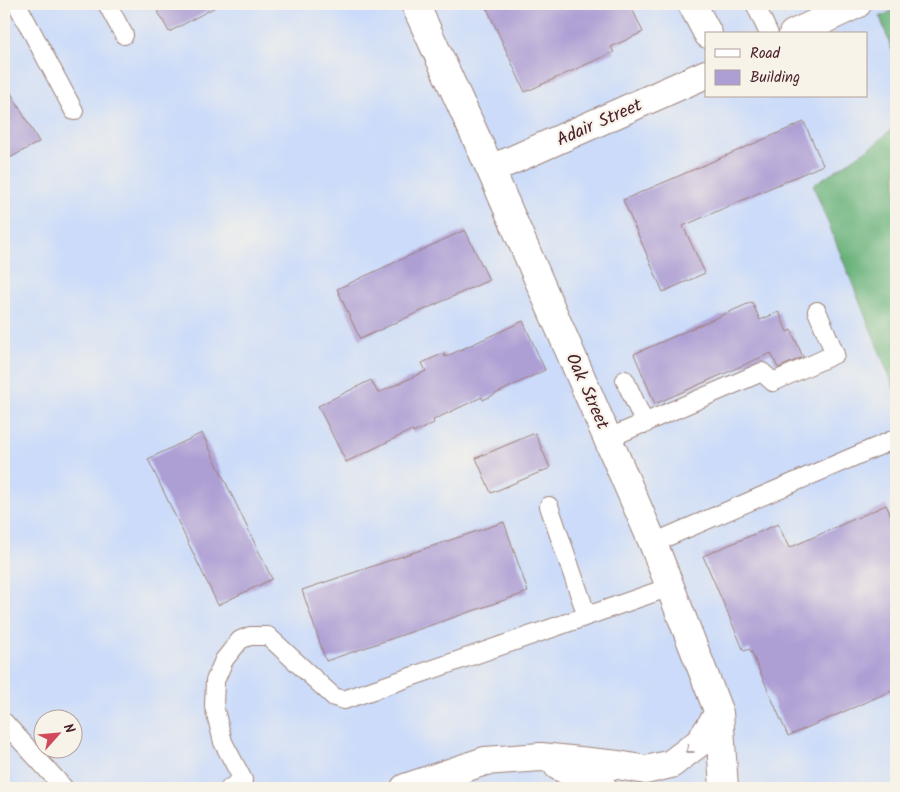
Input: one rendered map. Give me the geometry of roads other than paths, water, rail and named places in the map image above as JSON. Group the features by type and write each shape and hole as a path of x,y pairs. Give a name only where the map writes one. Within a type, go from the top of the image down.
{"street":[{"name":"Oak Street","path":"415,4 490,168 609,438 653,543 719,713 724,788"},
{"path":"692,4 707,32"},
{"path":"797,32 856,4"},
{"name":"Adair Street","path":"490,168 508,162 705,74"},
{"path":"406,788 485,761 541,757 618,765 646,770 671,764 700,742 719,713"},
{"path":"541,757 603,788"}],"lane":[{"path":"17,4 74,111"},
{"path":"107,4 124,35"},
{"path":"755,4 768,32"},
{"path":"609,438 762,372 773,382 835,354 817,311"},
{"path":"625,380 645,424"},
{"path":"653,543 895,439 896,441"},
{"path":"549,506 587,616"},
{"path":"241,785 223,742 214,706 215,682 224,660 240,640 250,636 268,636 334,697 344,700 670,587"},
{"path":"4,722 64,788"}]}
